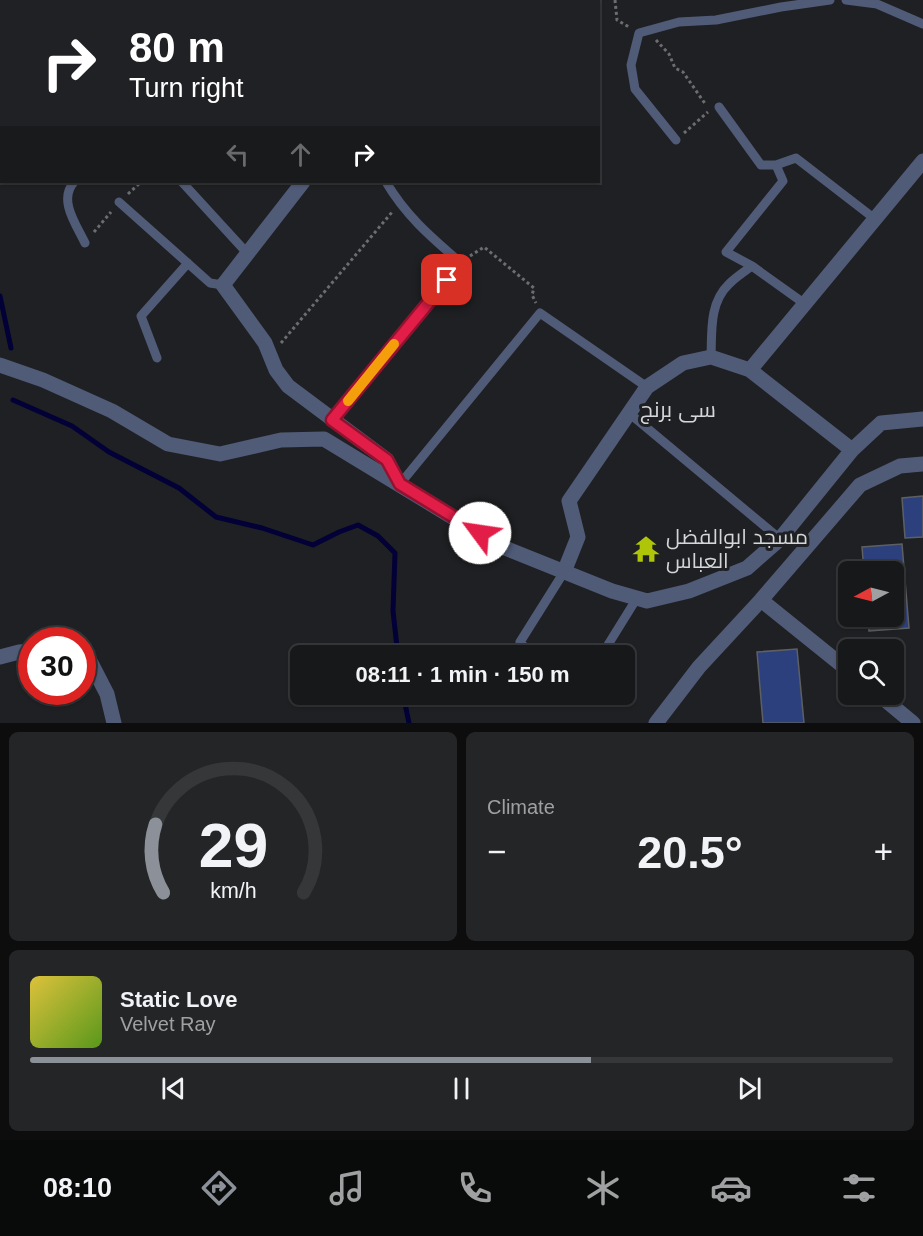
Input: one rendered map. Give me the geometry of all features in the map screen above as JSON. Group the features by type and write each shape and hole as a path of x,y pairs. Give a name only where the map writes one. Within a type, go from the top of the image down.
{"street":[{"path":"750,370 923,161"},
{"path":"302,183 223,285 265,343 276,370 288,386 387,460 400,484"},
{"path":"564,572 578,537 569,501 647,387 683,363 711,357 750,370 852,450"},
{"path":"0,365 43,380 112,411 168,444 220,454 281,440 324,439 500,546 612,591 647,601 689,591 747,568 780,539 852,450 881,423 923,419"},
{"path":"656,723 699,667 761,600 860,485 900,466 923,464"},
{"path":"761,600 838,662"},
{"path":"0,657 18,652"},
{"path":"96,673 107,694 114,723"},
{"path":"892,705 914,723"}],"lane":[{"path":"676,140 636,89 631,65 639,33 679,22 716,20 830,0"},
{"path":"846,0 877,4 923,24"},
{"path":"719,107 761,165 776,165 796,158 875,219"},
{"path":"776,165 783,181 726,252 752,266 804,304"},
{"path":"73,183 69,188 67,203 85,243"},
{"path":"183,183 247,253"},
{"path":"332,420 461,262 423,230 399,204 387,183"},
{"path":"119,202 210,283 223,285"},
{"path":"157,358 141,316 188,263"},
{"path":"711,357 715,303 727,285 752,266"},
{"path":"400,484 540,313 647,387"},
{"path":"629,413 780,539"},
{"path":"523,645 520,642 564,572"},
{"path":"608,645 637,598"}],"path":[{"path":"615,0 617,20 657,40 669,54 675,68 682,72 710,111 676,140"},
{"path":"270,356 399,204"},
{"path":"461,262 484,247 534,288 532,295 540,313"}],"building":[{"path":"923,496 923,537 905,538 902,498"},
{"path":"902,544 903,561 863,561 862,547"},
{"path":"904,568 909,628 869,631 869,627 904,627"},
{"path":"797,649 804,723 763,723 757,652"}],"waterway":[{"path":"0,296 11,348"},
{"path":"13,400 72,426 109,452 179,488 216,517 262,528 313,545 358,525 378,536 395,553 393,611 397,645"},
{"path":"405,705 409,723"}],"slow traffic":[{"path":"348,401 394,344"}],"place":[{"name":"مسجد ابوالفضل العباس","path":"646,549"}],"district":[{"name":"سی برنج","path":"678,409"}],"route":[{"path":"447,280 332,420 387,460 400,484 480,533"}]}
